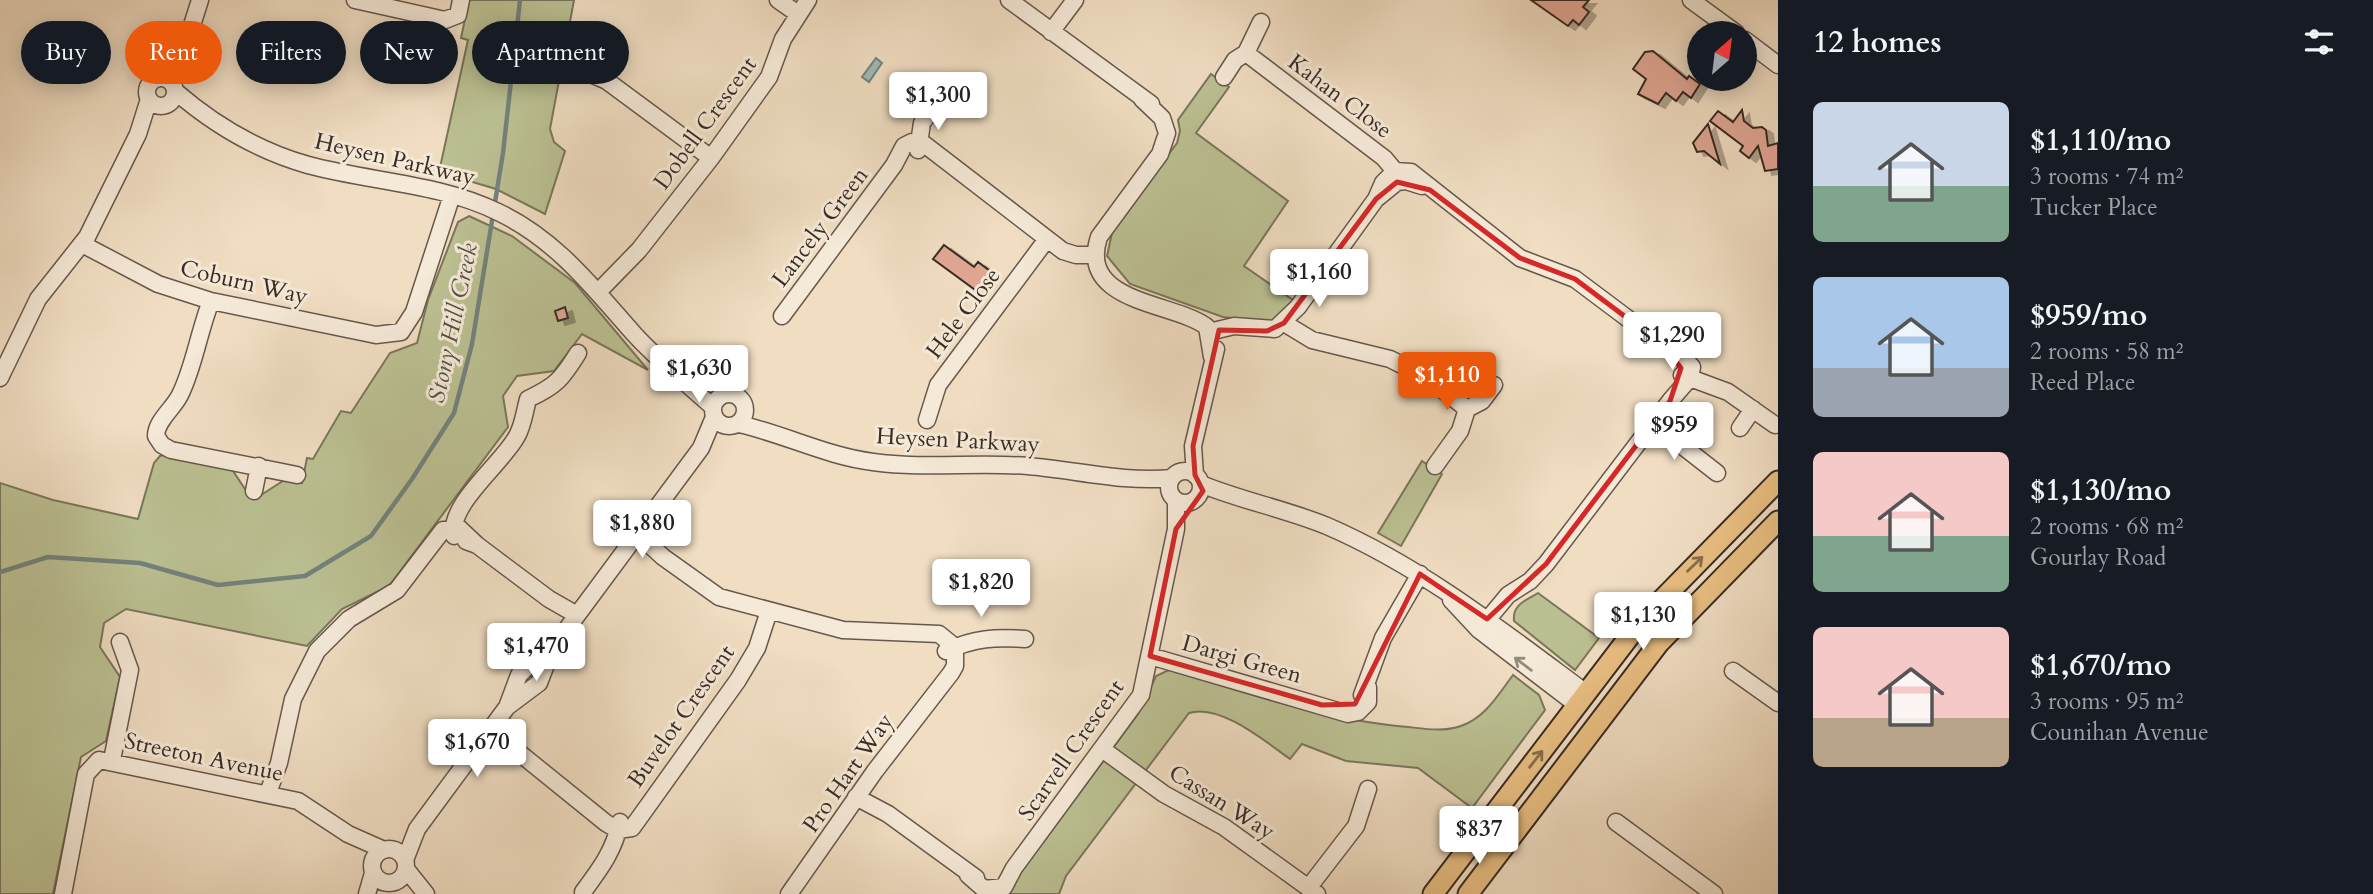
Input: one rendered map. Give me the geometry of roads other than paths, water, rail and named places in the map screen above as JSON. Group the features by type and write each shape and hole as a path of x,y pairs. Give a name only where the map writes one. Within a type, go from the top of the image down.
{"main road":[{"path":"1433,894 1642,620 1778,481"},
{"path":"1468,894 1604,718 1634,673 1692,606 1778,521"},
{"path":"1582,699 1604,718"}],"street":[{"path":"0,378 38,299 85,241 138,134 165,94 200,0"},
{"path":"355,0 445,20 458,15 461,0"},
{"path":"778,0 797,14"},
{"name":"Dobell Crescent","path":"596,288 639,250 711,158 769,77 783,39 808,0"},
{"path":"1009,0 1142,99 1166,125 1167,133 1160,154 1099,237 1096,255 1106,279 1117,290 1136,301 1185,314 1214,331"},
{"path":"1051,32 1075,0"},
{"path":"1691,0 1720,21"},
{"path":"1224,77 1235,60 1247,53 1250,40 1261,22"},
{"path":"1757,49 1778,65"},
{"name":"Kahan Close","path":"1247,53 1384,158 1396,177"},
{"path":"611,84 711,158"},
{"name":"Heysen Parkway","path":"165,94 269,151 308,165 447,194 474,202 512,219 558,250 596,288 637,337 687,382 727,413 795,443 870,462 903,465 1026,466 1185,488"},
{"path":"935,105 922,123 918,146 943,161 1063,251 1076,255 1096,255"},
{"name":"Lancely Green","path":"782,316 894,165 918,146"},
{"path":"1214,331 1234,326 1267,331 1284,323 1376,199 1396,177 1430,190 1520,258 1575,279 1663,345 1678,362 1686,377 1728,392 1775,425"},
{"name":"Coburn Way","path":"85,241 158,284 206,299 376,335 401,332 414,313 447,194"},
{"name":"Hele Close","path":"927,420 938,385 1047,239"},
{"path":"206,299 187,378 166,422 170,438 199,454 297,475"},
{"path":"1284,323 1312,340 1390,359 1428,378 1467,409"},
{"path":"1214,331 1212,357 1185,488 1229,496 1325,525 1420,575 1582,699"},
{"path":"272,794 293,699 317,651 349,619 397,590 429,552 455,530 466,502 518,435 528,399 552,387 562,378 578,353"},
{"path":"1483,625 1508,595 1530,581 1546,564 1686,377"},
{"path":"1435,466 1460,431 1467,409 1482,401 1493,385"},
{"path":"1740,428 1753,409"},
{"path":"379,879 402,878 417,830 507,707 539,683 552,649 727,413"},
{"path":"1653,423 1717,473"},
{"path":"254,491 259,466"},
{"name":"Scarvell Crescent","path":"859,793 968,874 994,890 1014,868 1140,695 1185,488"},
{"path":"455,530 575,618"},
{"path":"636,537 719,597 769,611 843,629 939,634 950,649 989,636 1025,639"},
{"name":"Dargi Green","path":"1150,656 1322,705 1355,704 1368,687 1383,638 1420,575"},
{"name":"Buvelot Crescent","path":"619,826 644,807 738,680 757,648 769,611"},
{"path":"112,761 130,670 120,642"},
{"name":"Pro Hart Way","path":"789,894 859,793 944,679 950,649"},
{"path":"1733,671 1778,703"},
{"path":"489,733 597,813 619,826 607,861 583,892"},
{"name":"Cassan Way","path":"1102,749 1164,794 1224,827 1313,891"},
{"name":"Streeton Avenue","path":"63,894 86,774 99,760 272,794 317,811 348,834 387,850"},
{"path":"1313,891 1356,826 1368,789"},
{"path":"1616,822 1714,894"},
{"path":"367,894 379,879 376,855 417,830"},
{"name":"Streeton Avenue","path":"348,834 379,879"},
{"path":"387,850 398,852 426,894"},
{"path":"379,879 419,894"}],"water":[{"path":"876,58 882,63 869,82 862,77"}],"waterway":[{"name":"Stony Hill Creek","path":"0,572 48,557 140,563 218,585 305,576 371,536 412,479 454,413 472,344 503,153 520,0"}]}
